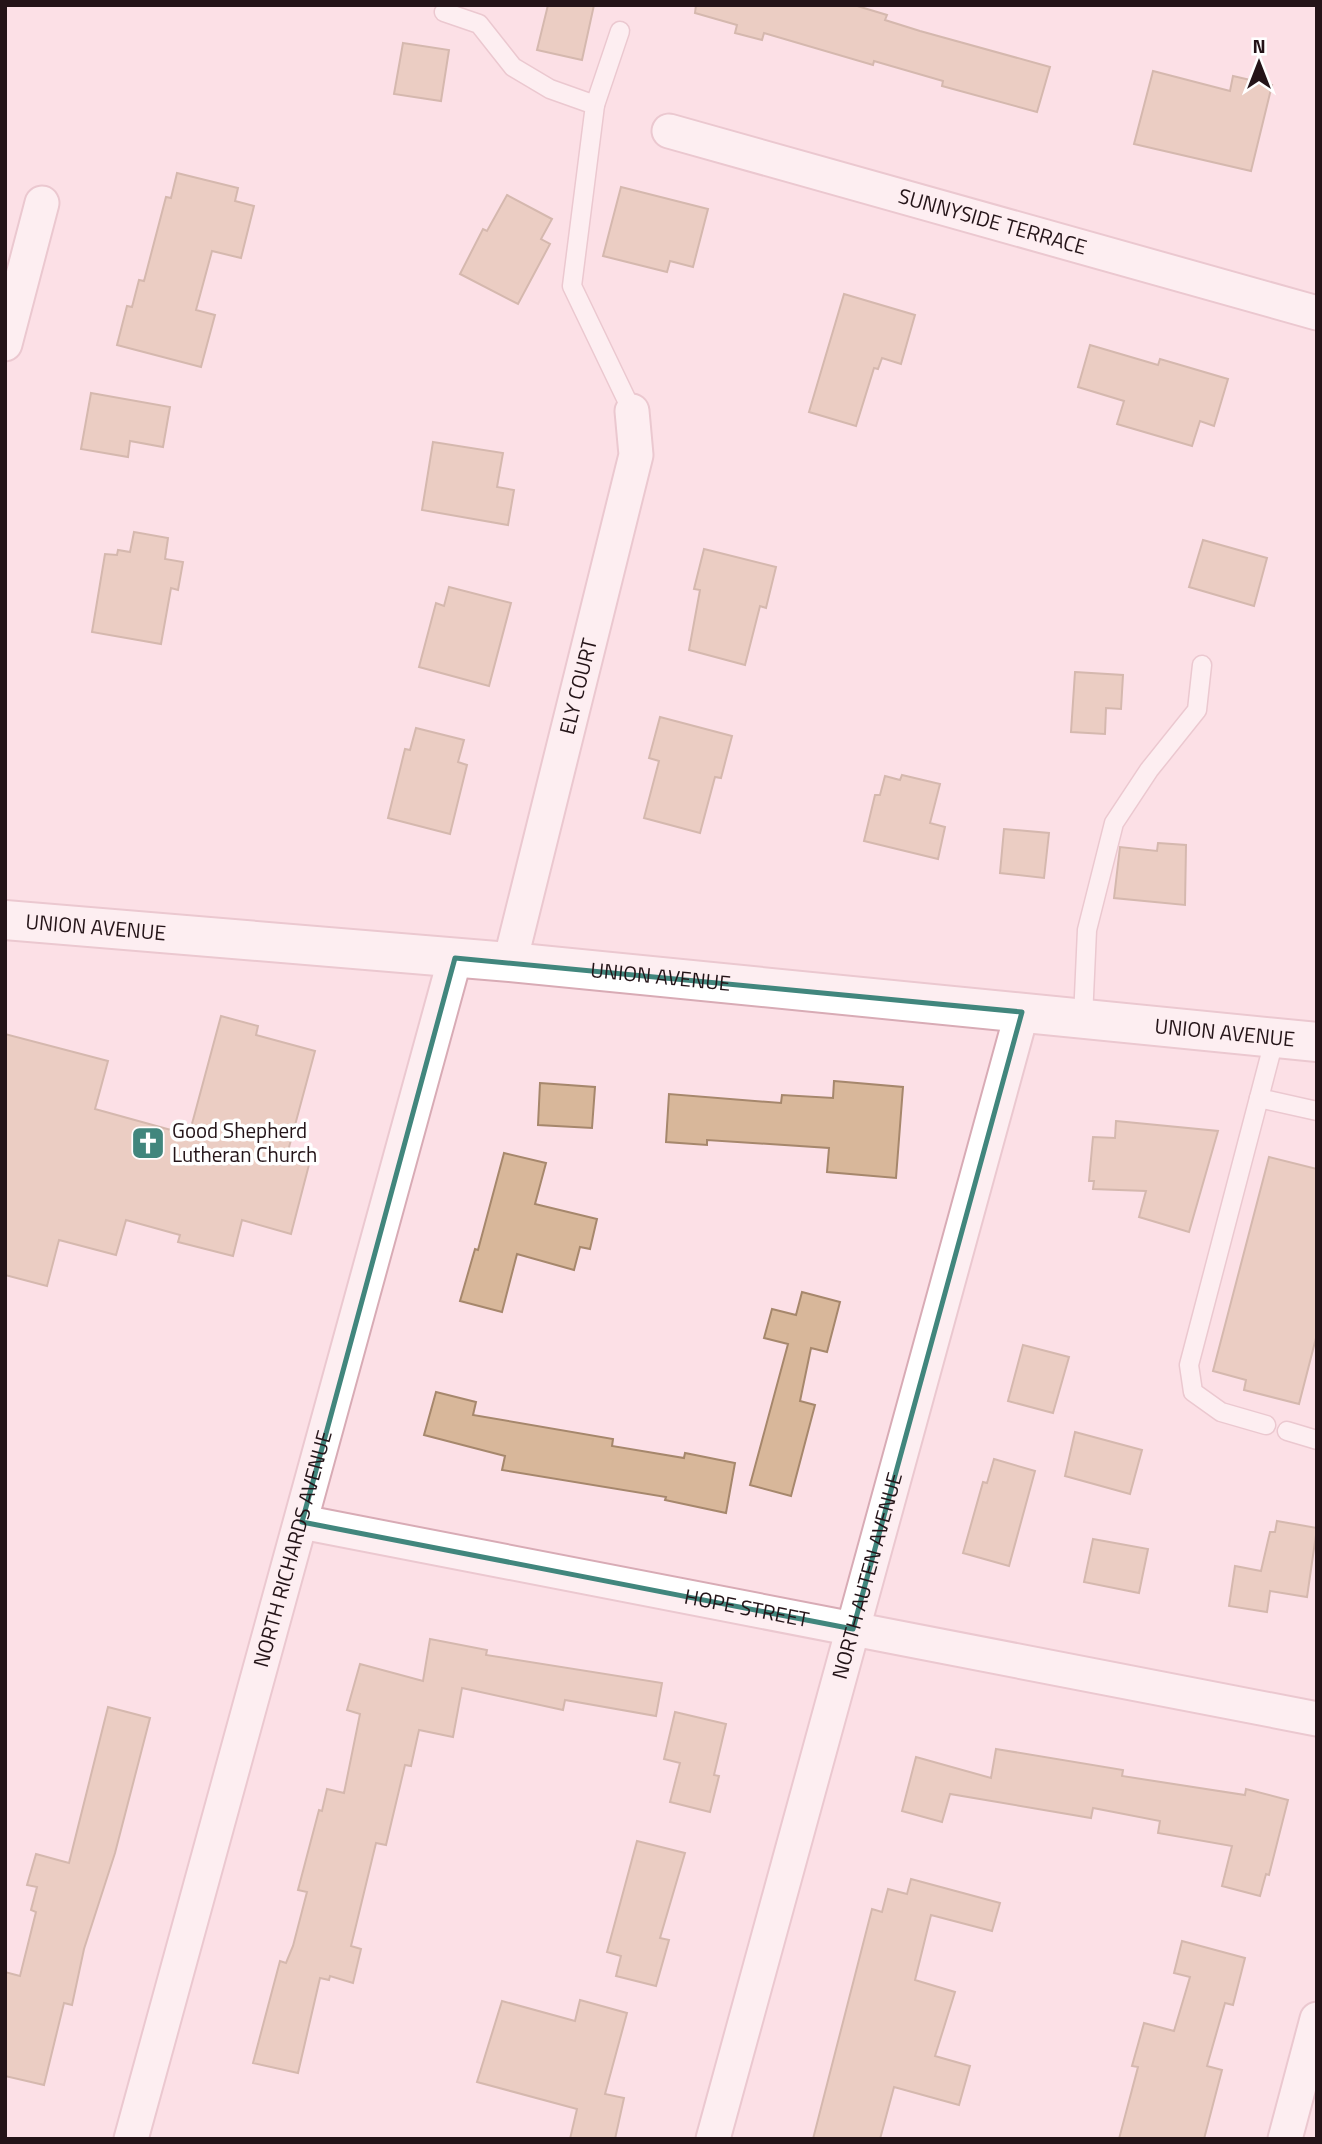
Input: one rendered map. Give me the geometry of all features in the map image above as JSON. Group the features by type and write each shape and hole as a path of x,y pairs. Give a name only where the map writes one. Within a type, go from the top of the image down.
{"street":[{"name":"SUNNYSIDE TERRACE","path":"669,131 1317,313"},
{"path":"5,344 43,203"},
{"name":"ELY COURT","path":"510,962 636,455 632,411"},
{"name":"UNION AVENUE","path":"5,920 510,962 1317,1042"},
{"name":"NORTH RICHARDS AVENUE","path":"131,2139 455,958"},
{"name":"NORTH AUTEN AVENUE","path":"713,2139 1022,1012"},
{"name":"HOPE STREET","path":"302,1522 1317,1719"},
{"path":"1285,2139 1317,2019"}],"lane":[{"path":"444,12 479,24 513,67 550,89 595,105"},
{"path":"620,31 595,105 572,286 632,411"},
{"path":"1083,1018 1087,930 1114,823 1149,770 1197,710 1202,664"},
{"path":"1266,1425 1221,1412 1193,1392 1189,1364 1275,1037"},
{"path":"1259,1098 1317,1111"},
{"path":"1287,1431 1317,1440"}],"highlighted area":[{"path":"455,958 1022,1012 853,1629 302,1522"}],"building":[{"path":"548,5 594,5 582,60 537,50"},
{"path":"696,5 854,5 887,15 885,20 1050,67 1037,112 942,86 943,81 874,61 873,65 764,33 762,40 735,33 737,25 695,13"},
{"path":"403,43 449,50 441,101 394,94"},
{"path":"1153,71 1230,91 1233,76 1272,85 1251,171 1134,144"},
{"path":"177,173 238,188 235,201 254,206 241,258 212,251 196,310 215,315 201,367 117,345 127,306 132,307 139,280 144,281 166,197 171,198"},
{"path":"621,187 708,209 693,267 670,261 667,272 603,256"},
{"path":"507,195 552,219 541,239 550,244 518,304 460,274 483,229 487,231"},
{"path":"844,294 915,315 901,364 882,358 878,369 874,368 856,426 809,412"},
{"path":"1090,345 1158,365 1160,359 1228,379 1214,426 1200,421 1192,446 1117,424 1124,401 1078,387"},
{"path":"91,393 170,407 163,447 130,441 128,457 81,449"},
{"path":"433,442 503,453 497,487 514,490 508,525 422,510"},
{"path":"134,532 168,538 165,559 183,562 178,590 171,588 161,644 92,632 105,554 117,555 118,550 130,552"},
{"path":"1203,540 1267,558 1254,606 1189,587"},
{"path":"704,549 776,567 766,608 760,606 745,665 689,650 700,590 694,589"},
{"path":"449,587 511,603 489,686 419,667 436,603 444,606"},
{"path":"1075,672 1123,675 1121,709 1106,708 1105,734 1071,732"},
{"path":"660,717 732,736 721,778 715,777 700,833 644,818 659,761 649,758"},
{"path":"416,728 464,740 458,762 467,765 450,834 388,818 405,749 410,750"},
{"path":"902,775 940,784 930,823 945,827 938,859 864,841 875,795 880,795 885,776 900,780"},
{"path":"1004,829 1049,833 1044,878 1000,873"},
{"path":"1158,843 1186,845 1185,905 1114,898 1120,847 1157,851"},
{"name":"Good Shepherd Lutheran Church","path":"221,1016 258,1026 256,1035 315,1051 288,1151 311,1157 291,1234 242,1220 233,1256 178,1242 180,1235 126,1220 116,1255 59,1240 47,1286 5,1275 5,1034 108,1061 95,1109 189,1135"},
{"path":"834,1081 903,1087 896,1178 827,1172 829,1148 707,1140 707,1145 666,1142 669,1094 781,1103 782,1095 833,1098"},
{"path":"540,1083 595,1087 592,1128 538,1125"},
{"path":"1116,1121 1218,1131 1189,1232 1139,1217 1146,1191 1093,1189 1094,1181 1089,1181 1093,1137 1115,1138"},
{"path":"504,1153 546,1163 535,1204 597,1219 590,1249 580,1247 574,1270 517,1254 502,1312 460,1301 475,1249 478,1250"},
{"path":"1269,1157 1317,1169 1317,1334 1299,1404 1244,1390 1246,1380 1213,1371"},
{"path":"802,1292 840,1302 827,1352 811,1348 800,1401 815,1405 791,1496 750,1485 788,1344 764,1338 772,1309 796,1315"},
{"path":"1023,1345 1069,1357 1053,1413 1008,1401"},
{"path":"436,1392 476,1402 473,1415 613,1439 612,1446 684,1458 685,1453 735,1463 726,1513 665,1500 666,1497 502,1470 505,1456 424,1435"},
{"path":"1075,1432 1142,1450 1130,1494 1065,1476"},
{"path":"994,1459 1035,1471 1009,1566 963,1553 983,1482 987,1483"},
{"path":"1277,1521 1317,1528 1307,1597 1270,1591 1267,1612 1229,1606 1235,1566 1261,1571 1270,1532 1275,1532"},
{"path":"1093,1539 1148,1549 1139,1593 1084,1582"},
{"path":"430,1639 487,1650 486,1655 662,1683 656,1716 565,1700 563,1710 462,1688 453,1737 419,1730 411,1766 405,1765 386,1845 376,1843 351,1946 361,1949 353,1983 330,1976 329,1980 320,1978 298,2073 253,2063 280,1961 286,1963 293,1946 307,1892 298,1890 319,1810 322,1811 327,1789 344,1793 360,1714 347,1710 360,1664 423,1681"},
{"path":"108,1707 150,1718 115,1853 84,1949 72,2005 64,2003 44,2085 5,2076 5,1972 20,1976 36,1912 31,1910 37,1887 27,1885 36,1854 69,1863"},
{"path":"675,1712 726,1724 714,1775 719,1776 710,1812 670,1802 680,1763 664,1759"},
{"path":"996,1749 1123,1770 1122,1776 1245,1795 1246,1789 1288,1800 1269,1875 1266,1874 1260,1896 1222,1886 1232,1846 1158,1833 1160,1821 1093,1808 1091,1818 950,1794 942,1822 902,1811 916,1757 991,1778"},
{"path":"637,1841 685,1853 660,1938 669,1940 656,1986 616,1976 621,1956 607,1952"},
{"path":"911,1879 1000,1903 992,1931 931,1915 915,1980 955,1992 935,2056 970,2066 959,2105 894,2087 880,2139 813,2139 872,1909 882,1912 888,1889 907,1894"},
{"path":"1182,1941 1245,1958 1233,2005 1225,2003 1207,2066 1222,2070 1204,2139 1119,2139 1138,2067 1132,2066 1144,2023 1174,2031 1190,1977 1174,1973"},
{"path":"580,2000 627,2013 605,2094 624,2098 615,2139 570,2139 577,2109 477,2082 502,2001 575,2021"}],"place":[{"name":"Good Shepherd Lutheran Church","path":"148,1143"}]}
